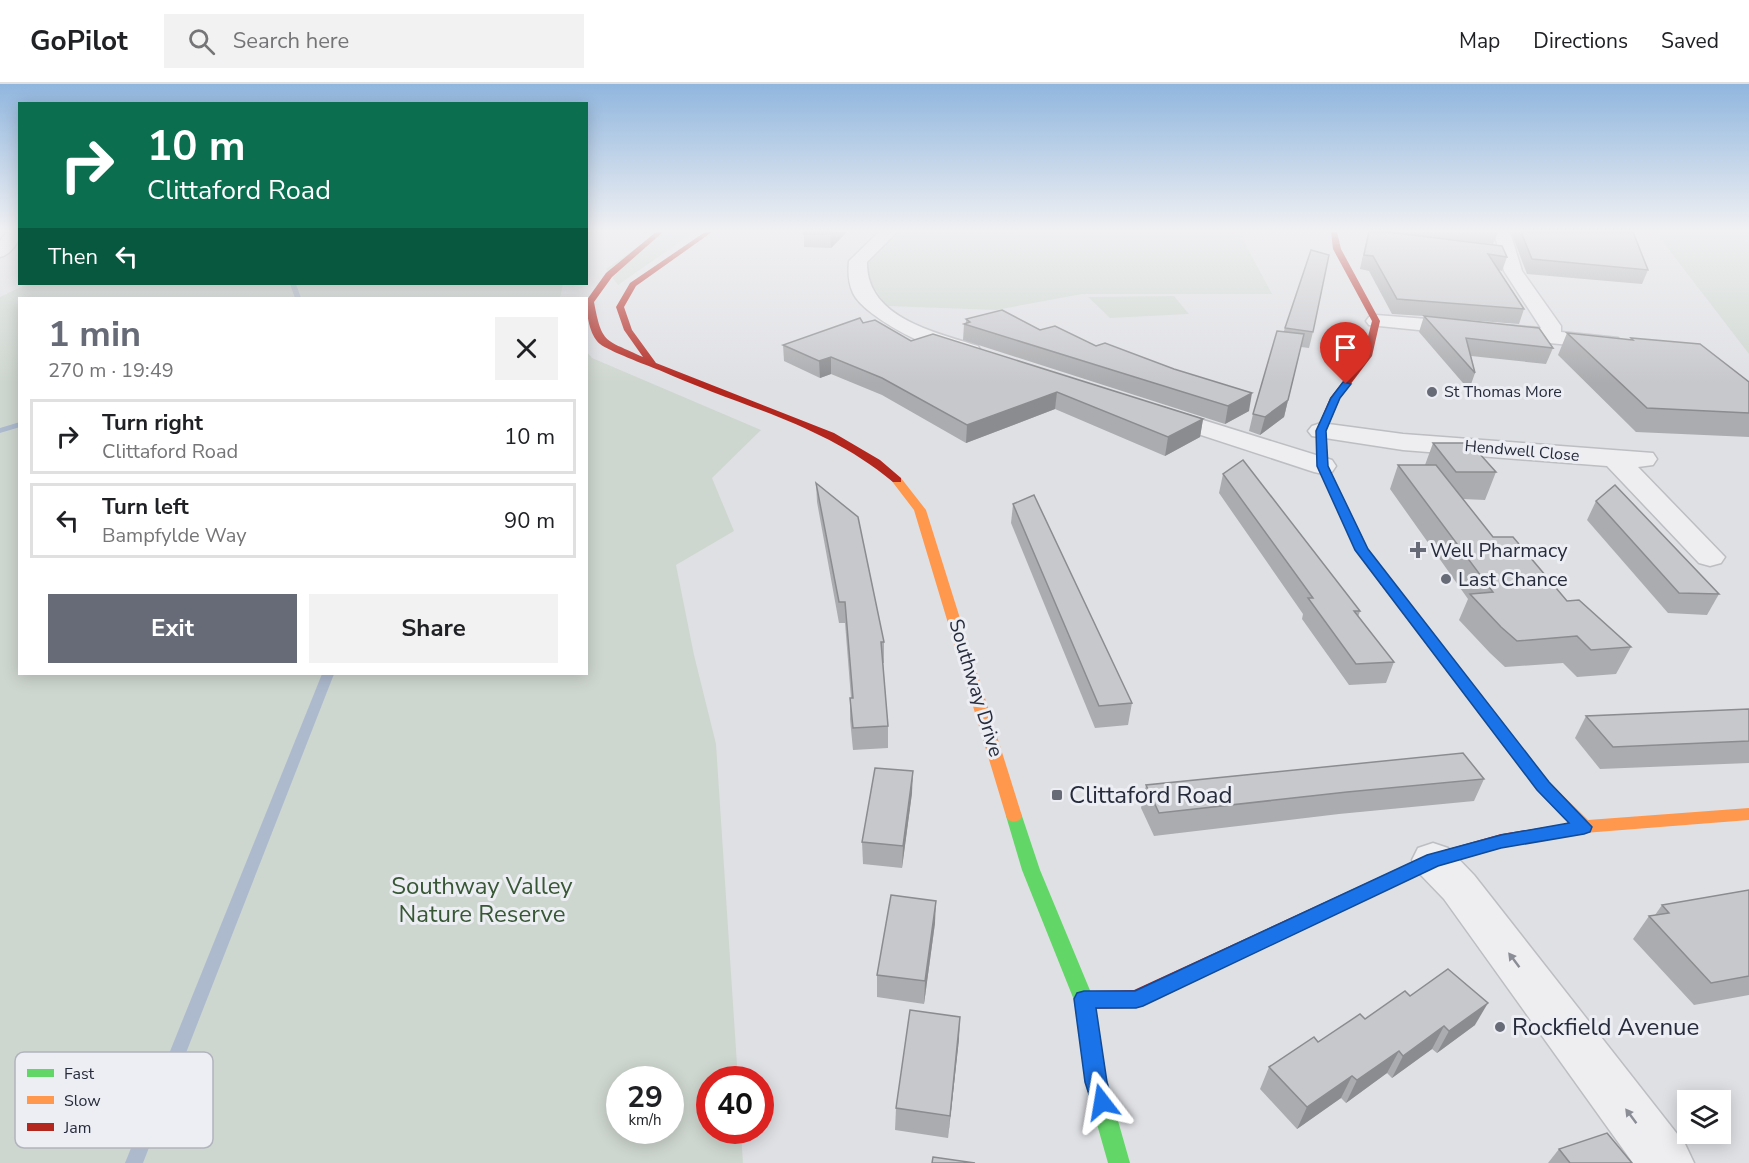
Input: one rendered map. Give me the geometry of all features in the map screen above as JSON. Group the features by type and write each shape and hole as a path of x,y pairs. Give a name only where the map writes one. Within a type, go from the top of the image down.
{"street":[{"name":"Southway Drive","path":"603,282 590,302 595,329 603,342 701,385 817,428 865,453 904,485 920,510 932,541 1031,870 1084,999 1096,1082 1119,1163"},
{"name":"Southway Drive","path":"637,282 620,307 628,330 652,363"},
{"path":"859,282 865,298 885,315 917,332 994,360"},
{"path":"1355,282 1376,321 1367,356 1335,398 1321,431 1323,466 1362,550 1543,786 1584,827"},
{"path":"1518,282 1552,330 1547,334 1527,335"},
{"path":"1376,321 1629,345"},
{"path":"1137,406 1323,466"},
{"name":"Hendwell Close","path":"1321,431 1403,442 1615,459 1644,459"},
{"path":"1615,459 1710,557"},
{"path":"1084,999 1136,999 1433,860 1501,841 1584,827 1749,814"},
{"path":"1433,860 1459,887 1666,1163"}],"green space":[{"path":"871,282 1266,282 1272,294 1082,294 996,310 886,306"},
{"path":"1694,282 1749,282 1749,354"},
{"name":"Southway Valley Nature Reserve","path":"25,285 563,285 560,297 18,297 18,675 588,675 588,353 592,358 761,430 712,478 734,531 676,565 694,655 716,744 737,1066 696,1066 696,1144 742,1144 743,1163 0,1163 0,297"},
{"path":"1174,296 1189,314 1110,318 1088,297"}],"building":[{"path":"1300,282 1323,282 1313,332 1285,328"},
{"path":"1388,282 1507,282 1524,309 1397,299"},
{"path":"1002,310 1040,330 1055,326 1096,346 1105,343 1174,369 1252,393 1228,406 964,324 970,322 966,319"},
{"path":"1424,316 1539,328 1553,348 1466,338 1475,373"},
{"path":"860,318 863,323 875,320 911,341 933,334 1203,419 1168,437 1057,392 967,425 882,378 831,357 819,361 783,345"},
{"path":"1277,331 1304,334 1288,400 1265,417 1253,414"},
{"path":"1567,333 1700,344 1749,382 1749,413 1647,408"},
{"path":"1433,443 1470,443 1496,472 1456,472"},
{"path":"1243,460 1360,611 1354,611 1394,662 1356,664 1308,598 1313,598 1223,474"},
{"path":"1398,465 1436,465 1493,537 1513,537 1567,601 1579,600 1631,647 1591,650 1577,636 1517,641 1470,594 1493,592"},
{"path":"816,483 858,517 884,642 881,642 888,726 853,728 850,698 853,698 845,602 839,602"},
{"path":"1615,485 1719,594 1679,593 1596,501"},
{"path":"1034,495 1132,703 1099,706 1013,504"},
{"path":"1749,709 1749,741 1613,747 1586,716"},
{"path":"1463,753 1484,779 1159,813 1146,785"},
{"path":"875,768 913,771 903,846 862,842"},
{"path":"1749,890 1749,976 1711,983 1649,916 1669,913 1662,905"},
{"path":"891,895 936,901 925,981 877,975"},
{"path":"1448,969 1488,1003 1449,1031 1444,1026 1403,1056 1399,1051 1357,1080 1352,1076 1307,1107 1269,1067 1314,1037 1318,1042 1360,1014 1365,1019 1405,991 1410,996"},
{"path":"910,1010 960,1017 950,1116 896,1108"},
{"path":"1607,1133 1632,1163 1570,1163 1559,1149"},
{"path":"933,1157 975,1163 932,1163"}],"waterway":[{"path":"293,285 298,297"},
{"path":"0,431 18,425"},
{"path":"178,1052 328,675"},
{"path":"134,1163 140,1148"}],"traffic: fast":[{"path":"1014,816 1031,870 1084,1000 1096,1082 1119,1163"}],"traffic: slow":[{"path":"897,480 920,510 1014,816"},
{"path":"1386,582 1543,786 1584,827"},
{"path":"1552,832 1584,827 1749,814"}],"traffic: jam":[{"path":"604,282 590,302 595,329 603,342 691,381 781,414 830,435 854,447 897,480"},
{"path":"637,282 620,307 628,330 652,363"},
{"path":"1355,282 1376,321 1367,356 1335,398 1321,431 1323,466 1362,550 1386,582"},
{"path":"1084,1000 1136,999 1433,860 1501,841 1552,832"}],"place":[{"name":"St Thomas More","path":"1432,392"},
{"name":"Well Pharmacy","path":"1418,550"},
{"name":"Last Chance","path":"1446,579"},
{"name":"Clittaford Road","path":"1057,795"},
{"name":"Rockfield Avenue","path":"1500,1027"}],"route":[{"path":"1102,1102 1096,1082 1084,999 1136,999 1433,860 1501,841 1584,827 1543,786 1362,550 1323,466 1321,431 1335,398 1346,384"}]}
